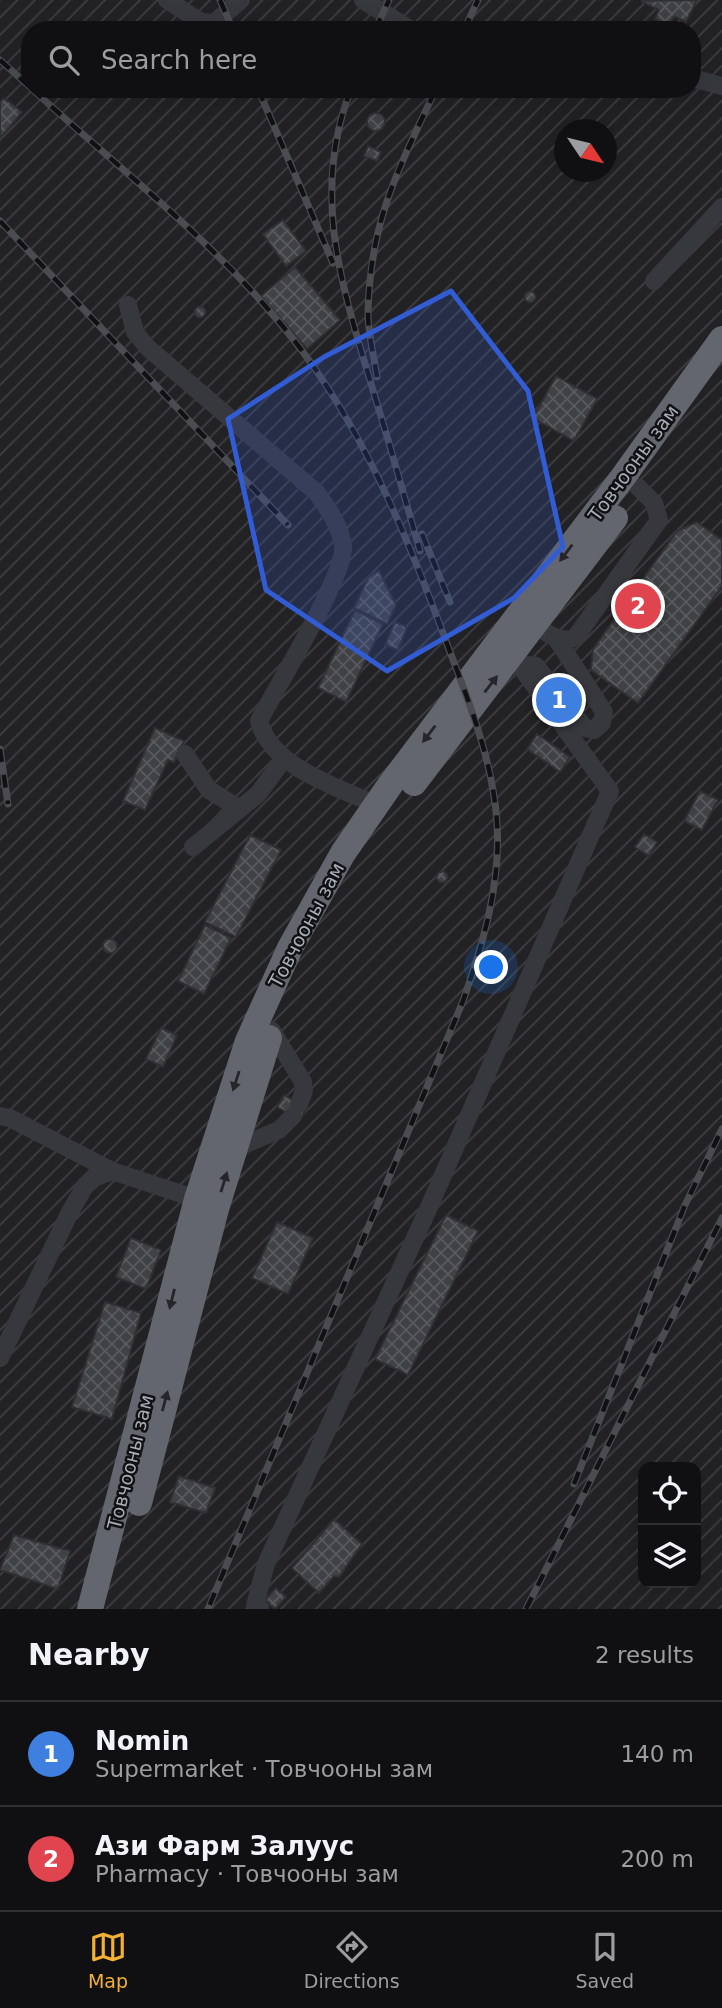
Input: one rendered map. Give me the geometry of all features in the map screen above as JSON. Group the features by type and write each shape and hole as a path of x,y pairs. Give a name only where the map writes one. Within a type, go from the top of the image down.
{"highway":[{"name":"Товчооны зам","path":"90,1609 197,1199 248,1041 290,948 343,853 376,805 615,487 722,339"},
{"name":"Товчооны зам","path":"109,1609 234,1149 272,1031 306,956 358,863 404,796 516,660 546,632 638,487 722,370"}],"street":[{"path":"167,0 199,21"},
{"path":"218,21 225,17 240,0"},
{"path":"363,0 397,21"},
{"path":"701,80 722,86"},
{"path":"654,281 722,208"},
{"path":"128,305 135,332 147,347 317,493 338,528 343,547 331,589 259,721 271,747 284,759 376,805"},
{"path":"546,632 565,641 575,638 659,520 654,503 638,487"},
{"path":"516,660 536,666 585,728 594,730 599,727 604,712 546,632"},
{"path":"260,1609 255,1605 266,1564 430,1205 610,791 516,660"},
{"path":"185,754 209,790 240,808"},
{"path":"193,847 267,785 284,759"},
{"path":"234,1149 279,1130 296,1110 304,1091 303,1082 272,1031"},
{"path":"0,1116 112,1171 197,1199"},
{"path":"0,1357 85,1186 96,1177 112,1171"}],"highlighted area":[{"path":"451,291 528,391 563,547 514,598 387,671 266,590 228,419 324,357"}],"shaded area":[{"path":"0,0 722,0 722,1609 0,1609"}],"building":[{"path":"697,0 686,21 674,16 672,21 659,21 655,19 659,10 641,1"},
{"path":"4,98 22,112 0,138 0,102"},
{"path":"376,113 382,116 385,122 382,128 376,131 370,128 367,122 370,116"},
{"path":"368,146 381,152 377,161 364,156"},
{"path":"283,220 306,251 286,266 263,234"},
{"path":"295,267 340,320 307,349 261,296"},
{"path":"530,292 534,293 534,301 530,302 526,301 525,297 526,293"},
{"path":"200,307 204,308 204,316 200,317 196,316 195,312 196,308"},
{"path":"556,376 597,399 574,441 533,418"},
{"path":"697,522 722,540 722,586 638,703 591,670 593,649 677,531"},
{"path":"379,571 396,605 387,624 354,608 369,576"},
{"path":"355,610 383,624 346,702 318,688"},
{"path":"395,622 407,627 398,650 385,645"},
{"path":"155,728 184,741 174,762 168,760 145,810 123,801"},
{"path":"537,734 570,757 560,772 527,749"},
{"path":"700,791 718,800 702,830 684,821"},
{"path":"644,834 657,842 649,856 635,847"},
{"path":"250,835 281,850 236,937 205,922"},
{"path":"442,872 446,873 446,881 442,882 438,881 437,877 438,873"},
{"path":"205,925 231,938 204,994 178,981"},
{"path":"110,939 115,941 115,951 110,953 105,951 103,946 105,941"},
{"path":"161,1028 177,1035 163,1067 146,1059"},
{"path":"284,1095 307,1108 300,1120 277,1107"},
{"path":"446,1215 478,1231 408,1375 375,1359"},
{"path":"277,1222 313,1238 288,1294 252,1278"},
{"path":"131,1238 161,1250 146,1289 116,1277"},
{"path":"105,1302 141,1313 112,1419 72,1407"},
{"path":"179,1476 215,1488 206,1513 170,1502"},
{"path":"334,1519 362,1544 339,1577 334,1576 319,1593 292,1568"},
{"path":"14,1535 70,1551 58,1589 0,1570"},
{"path":"276,1588 286,1597 275,1609 265,1600"}],"railway":[{"path":"220,0 229,21"},
{"path":"379,21 389,0"},
{"path":"468,21 478,0"},
{"path":"0,60 21,79"},
{"path":"42,98 209,247 274,315 327,386 387,496 420,574 473,714 495,801 498,846 493,891 484,936 463,1001 208,1609"},
{"path":"262,98 333,263"},
{"path":"348,98 339,129 333,168 332,206 336,244 352,320 420,551"},
{"path":"377,377 368,313 374,251 388,197 432,98"},
{"path":"0,221 288,525"},
{"path":"422,534 450,602"},
{"path":"0,749 8,804"},
{"path":"574,1484 685,1205 722,1129"},
{"path":"526,1609 722,1218"}],"place":[{"name":"Ази Фарм Залуус","path":"638,606"},
{"name":"Nomin","path":"559,700"}]}
